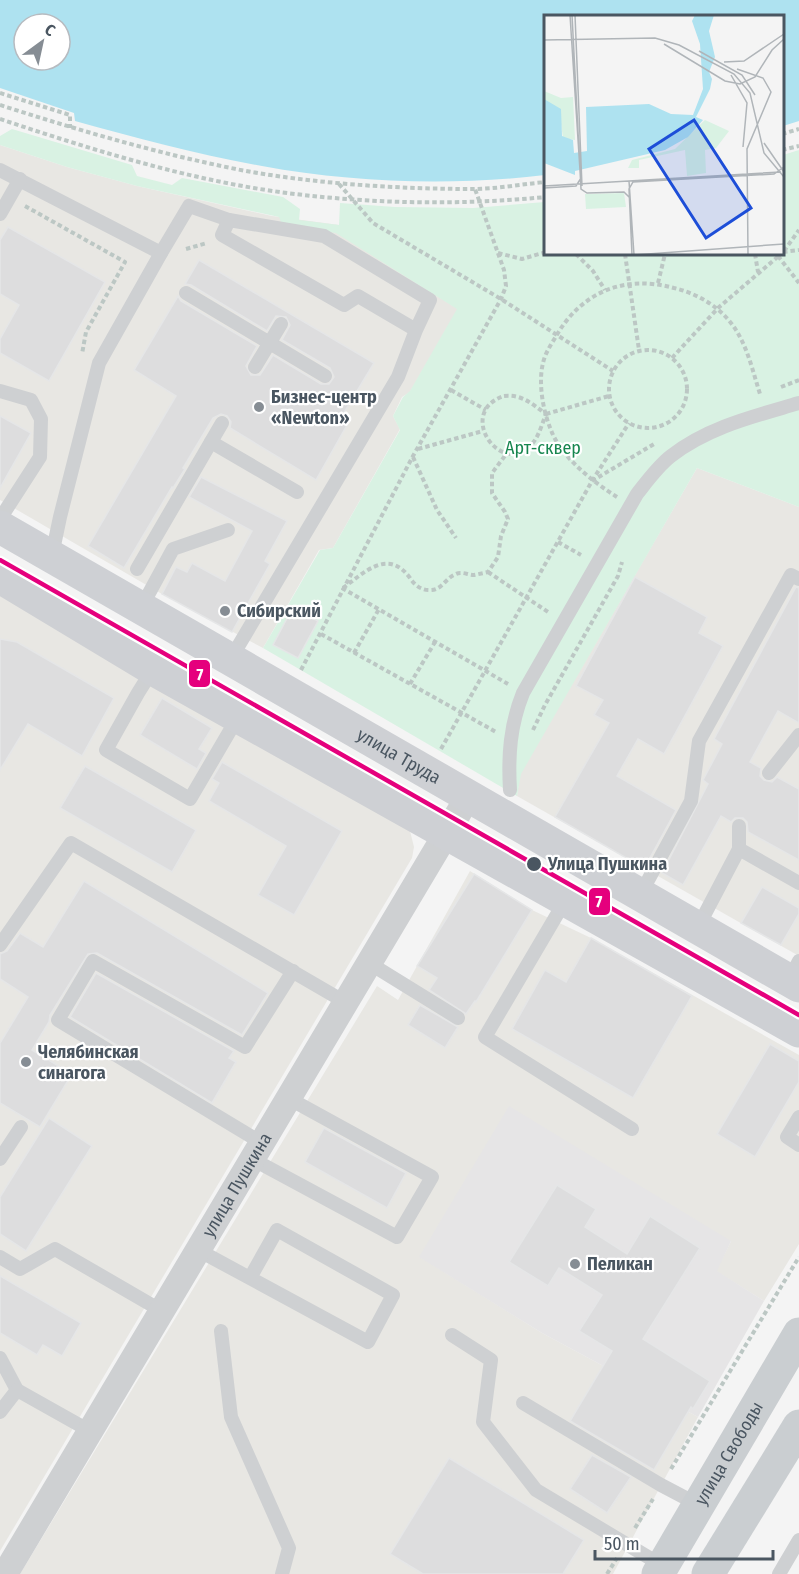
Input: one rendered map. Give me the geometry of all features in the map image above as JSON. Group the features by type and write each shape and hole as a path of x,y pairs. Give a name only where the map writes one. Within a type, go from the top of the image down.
{"main road":[{"name":"улица Труда","path":"0,527 698,928 796,976"},
{"path":"0,577 153,669 799,1031"},
{"name":"улица Свободы","path":"660,1570 799,1334"},
{"path":"708,1574 799,1426"}],"street":[{"name":"улица Пушкина","path":"5,1574 468,796"}],"lane":[{"path":"0,170 161,253"},
{"path":"0,214 20,179"},
{"path":"52,557 62,506 99,363 189,206 229,220 324,236 430,300 398,377 230,660"},
{"path":"229,220 222,235 344,305 358,296 416,330"},
{"path":"186,293 325,376"},
{"path":"255,368 281,324"},
{"path":"0,391 31,400 41,419 40,458 0,519"},
{"path":"510,790 510,740 514,717 523,693 637,494 653,473 671,456 715,430 799,403"},
{"path":"137,569 222,423"},
{"path":"211,442 297,492"},
{"path":"141,608 173,549 228,530"},
{"path":"640,895 691,801 699,741 790,575 799,579"},
{"path":"153,669 106,750 190,799 238,717"},
{"path":"769,773 799,735"},
{"path":"698,928 739,849 739,826"},
{"path":"0,945 72,843 345,1002"},
{"path":"739,849 799,883"},
{"path":"565,900 485,1037 632,1129"},
{"path":"288,1098 432,1177 397,1237 257,1151 58,1020 93,961 245,1047 292,971"},
{"path":"369,963 458,1018"},
{"path":"799,1117 787,1137 799,1145"},
{"path":"0,1159 21,1127"},
{"path":"198,1250 368,1342 393,1295 277,1230 250,1278"},
{"path":"0,1257 20,1269 56,1249 162,1311"},
{"path":"221,1331 231,1417 290,1548 282,1574"},
{"path":"452,1335 491,1360 483,1422 536,1490 626,1543 660,1570"},
{"path":"0,1358 17,1390 90,1431"},
{"path":"0,1412 17,1390"},
{"path":"523,1403 699,1505"},
{"path":"779,1574 799,1540"}],"path":[{"path":"0,93 70,116 70,128"},
{"path":"0,105 70,128 247,171 338,183 475,189 544,182"},
{"path":"0,119 133,161 232,184 294,194 423,203 544,197"},
{"path":"784,134 799,129"},
{"path":"784,150 799,146"},
{"path":"338,183 374,223 501,299 613,371"},
{"path":"296,678 321,634 342,588 501,299 506,286 504,270 475,189"},
{"path":"19,203 125,262 86,332 79,365"},
{"path":"784,250 799,230"},
{"path":"161,253 205,245 222,235"},
{"path":"784,253 799,250"},
{"path":"498,253 522,259 544,253"},
{"path":"577,255 593,271 605,290"},
{"path":"625,255 639,350"},
{"path":"658,284 665,255"},
{"path":"755,255 758,272"},
{"path":"672,358 718,308 779,255"},
{"path":"783,255 799,283"},
{"path":"592,481 567,454 551,432 541,377 543,361 567,318 578,306 605,290 629,285 658,284 687,291 718,308 736,330 748,354 760,394"},
{"path":"639,350 662,352 672,358 686,378 687,390 682,407 670,421 650,428 629,423 613,407 609,396 609,383 613,371 620,361 639,350"},
{"path":"451,390 486,410"},
{"path":"546,414 525,399 516,396 497,399 483,416 483,431 489,443 500,451 507,453 523,451 531,444 546,414 609,396"},
{"path":"670,421 675,431"},
{"path":"436,757 592,481 629,423"},
{"path":"418,449 483,431"},
{"path":"592,481 656,442"},
{"path":"342,588 377,565 393,563 404,569 419,587 430,590 441,587 456,573 472,575 488,572 498,557 501,536 508,519 506,512 492,493 492,473 507,453"},
{"path":"413,456 437,510 456,538"},
{"path":"488,572 526,599 585,633"},
{"path":"342,588 545,705"},
{"path":"354,652 379,609"},
{"path":"321,634 510,740"},
{"path":"410,684 435,642"},
{"path":"607,1574 799,1257"}],"shaded area":[{"path":"0,145 67,167 137,186 272,216 339,225 386,254 383,262 458,309 410,392 402,397 393,416 400,429 333,548 319,550 263,648 162,594 0,500"},
{"path":"697,468 799,507 799,956 517,796 520,774"},
{"path":"0,591 410,831 414,847 412,858 0,1551"},
{"path":"470,871 532,910 591,938 799,1055 799,1244 764,1301 716,1271 731,1241 420,1257 542,1333 698,1417 613,1574 20,1574 377,986 398,1000"},
{"name":"Пеликан","path":"509,1106 731,1241 717,1271 764,1301 698,1417 542,1333 419,1257"}],"green space":[{"name":"Арт-сквер","path":"12,129 132,165 137,176 172,185 182,178 283,197 300,209 299,220 339,225 340,203 395,207 473,208 544,202 544,255 784,255 784,155 799,150 799,507 697,468 521,774 517,796 263,648 320,550 333,548 400,430 393,416 457,309 336,233 291,227 281,222 279,217 137,186 67,167 0,145 0,136"}],"water":[{"path":"0,0 799,0 799,121 784,126 784,15 544,15 544,175 475,181 404,181 297,172 238,162 75,121 74,113 0,88"}],"building":[{"path":"8,227 105,282 49,381 0,353 0,339 19,305 0,294 0,240"},
{"name":"Бизнес-центр «Newton»","path":"199,260 374,363 340,419 347,425 316,480 230,428 231,422 227,416 221,414 213,418 183,468 185,469 124,568 88,546 176,396 134,370 178,296 181,301 257,346 246,366 251,375 260,375 273,355 321,384 329,384 334,377 330,368 282,340 290,325 286,317 276,316 267,331 191,285 185,284"},
{"path":"0,416 31,433 0,488"},
{"path":"201,477 287,521 265,561 270,564 232,632 162,594 176,567 187,572 192,563 225,581 252,531 189,497"},
{"path":"635,577 707,617 699,633 723,646 664,754 638,739 617,776 676,810 646,865 637,860 635,863 555,817 609,723 594,715 603,700 576,686"},
{"path":"796,587 799,588 799,723 778,711 750,762 761,768 760,776 764,780 772,782 777,777 799,789 799,860 748,832 747,822 743,818 735,818 731,822 721,816 683,885 662,873 708,784 703,780 722,744 714,739"},
{"path":"293,607 318,621 298,658 273,645"},
{"path":"0,639 17,642 114,698 82,756 28,724 0,770"},
{"path":"162,698 212,728 199,749 206,753 197,769 140,735"},
{"path":"222,762 342,831 294,915 258,895 286,846 209,801 219,783 212,779"},
{"path":"85,766 196,830 172,872 60,808"},
{"path":"474,874 532,910 476,1002 466,1014 429,990 437,978 417,966"},
{"path":"84,881 268,993 242,1035 97,953 88,954 50,1015 49,1022 32,1050 72,1074 40,1127 0,1103 0,1043 28,997 0,979 0,954 7,951 20,933 43,947"},
{"path":"762,887 799,908 799,914 781,945 741,923"},
{"path":"591,938 692,996 633,1098 512,1029 545,970 566,982"},
{"path":"96,973 234,1051 229,1058 236,1062 212,1103 70,1017"},
{"path":"420,1005 458,1027 445,1048 408,1025"},
{"path":"770,1044 799,1061 799,1082 755,1157 717,1134"},
{"path":"49,1118 92,1146 26,1251 0,1234 0,1197"},
{"path":"324,1128 406,1173 387,1208 305,1162"},
{"path":"557,1185 596,1209 585,1227 627,1254 650,1216 700,1248 643,1339 710,1381 693,1409 691,1407 654,1470 570,1421 612,1351 579,1331 602,1295 559,1268 548,1286 509,1262"},
{"path":"0,1276 81,1323 62,1356 43,1345 37,1355 0,1333"},
{"path":"592,1455 631,1477 607,1513 570,1489"},
{"path":"449,1458 584,1540 563,1574 423,1574 390,1554"}],"transit line":[{"name":"7","path":"0,560 799,1015"}],"place":[{"name":"Бизнес-центр «Newton»","path":"259,407"},
{"name":"Сибирский","path":"225,611"},
{"name":"Улица Пушкина","path":"534,864"},
{"name":"Челябинская синагога","path":"26,1062"},
{"name":"Пеликан","path":"575,1264"}]}
